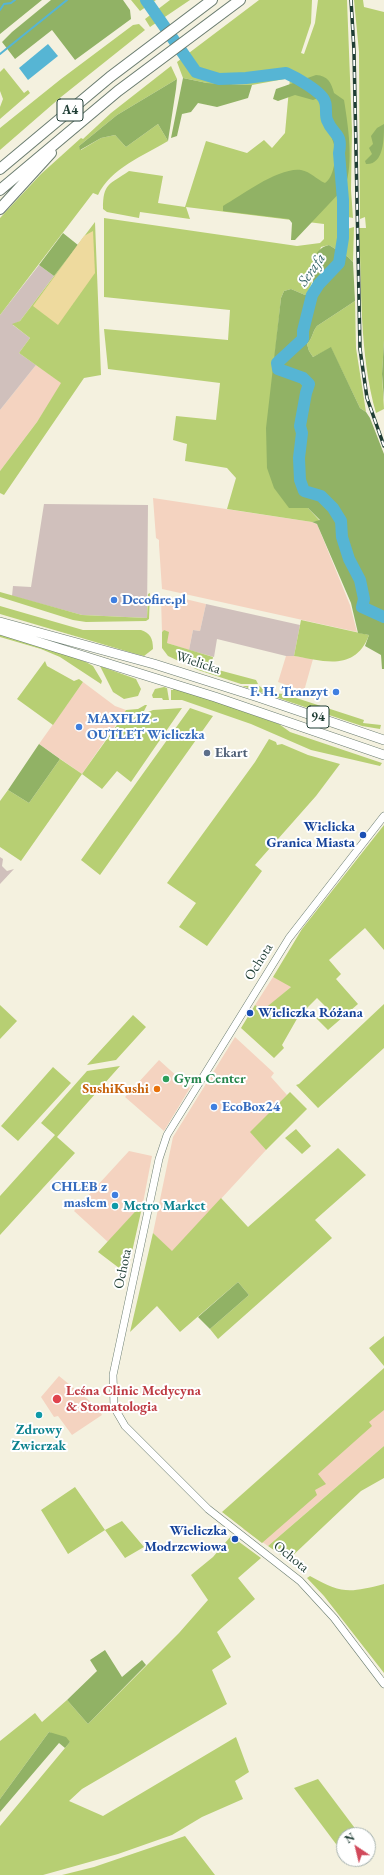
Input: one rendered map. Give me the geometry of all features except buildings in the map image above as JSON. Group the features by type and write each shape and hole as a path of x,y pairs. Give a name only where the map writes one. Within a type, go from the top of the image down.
{"highway":[{"name":"A4","path":"0,169 143,53 212,0"},
{"name":"A4","path":"0,190 77,125 152,65 240,0"},
{"path":"0,209 77,125"}],"main road":[{"name":"Wielicka","path":"0,622 154,664 266,699 384,740"},
{"name":"Wielicka","path":"0,630 215,697 380,754"}],"street":[{"path":"380,754 384,759"},
{"name":"Ochota","path":"384,816 289,938 167,1134 159,1159 115,1370 112,1397 115,1411 130,1432 208,1509 300,1581 329,1612 384,1684"}],"shaded area":[{"path":"39,265 54,276 20,321 13,325 30,338 19,353 36,365 0,410 0,315"},
{"path":"36,365 62,383 37,422 0,471 0,410"},
{"path":"153,498 317,524 350,605 357,632 162,589 159,540 156,538"},
{"path":"44,504 148,505 147,618 82,615 12,596 13,586 31,587"},
{"path":"177,597 206,604 200,631 193,630 189,650 167,643 164,630 162,632 161,599 173,602"},
{"path":"206,604 300,625 294,656 286,656 217,639 214,657 189,650 193,630 200,631"},
{"path":"286,656 313,659 304,691 278,682"},
{"path":"83,682 115,706 126,710 82,774 39,744"},
{"path":"0,857 3,859 2,866 7,871 14,869 0,884"},
{"path":"273,977 292,986 263,1011 255,1005"},
{"path":"235,1037 274,1073 271,1077 287,1095 251,1132 266,1150 172,1252 153,1233 173,1137"},
{"path":"159,1060 190,1088 164,1131 125,1097"},
{"path":"129,1151 152,1156 143,1203 108,1242 74,1211"},
{"path":"59,1376 96,1406 102,1415 72,1435 58,1416 54,1417 41,1397"},
{"path":"384,1404 384,1446 268,1546 243,1529"}],"green space":[{"path":"0,0 42,0 0,34"},
{"path":"51,0 123,0 130,10 131,19 75,60 52,30 15,59 2,42"},
{"path":"131,0 156,0 140,11"},
{"path":"170,0 190,0 150,27 145,19"},
{"path":"259,0 312,0 311,23 301,53 304,54 315,23 318,0 347,0 352,130 351,190 353,218 348,217 347,229 354,227 353,262 329,245 321,247 314,265 311,285 305,295 291,289 284,291 281,298 273,374 308,508 320,521 312,522 227,509 236,478 227,468 185,461 187,444 173,440 176,416 216,420 220,383 108,369 104,329 228,340 230,310 104,297 104,218 297,246 320,243 324,239 324,224 186,207 190,219 140,212 139,218 107,212 103,209 104,194 108,186 129,171 163,176 158,203 185,207 206,141 247,153 264,140 272,148 285,133 290,78 252,85 207,83 183,78 177,62"},
{"path":"354,0 363,0 364,7 384,12 384,340 382,374 384,409 376,413 367,367 362,321 359,228 366,228 365,217 360,219 359,52"},
{"path":"139,24 145,30 61,97 0,150 0,128 61,79 133,25"},
{"path":"171,66 177,79 117,115 79,146 81,150 101,138 115,135 126,147 158,124 168,141 119,170 111,177 98,195 93,193 0,315 0,218 41,174 81,138 83,139 111,113"},
{"path":"4,68 24,93 28,90 30,93 0,119 0,107 3,99 0,91 0,72"},
{"path":"316,75 326,78 332,86 334,93 344,100 350,156 348,177 345,187 295,240 291,240 292,223 289,219 223,211 223,206 272,177 292,170 305,171 325,183 328,180 334,167 335,146 331,135 330,110 327,100 324,96 313,100 295,95 278,101 273,99 276,89"},
{"path":"183,78 207,83 252,85 248,98 217,107 198,103 191,112 182,114 177,136 171,138"},
{"path":"177,79 168,141 158,124 126,147 115,135 101,138 80,150 79,146 117,115"},
{"path":"384,124 384,137 380,156 372,163 366,164 365,161 372,154 369,148 373,144 371,136 377,128"},
{"path":"95,222 101,375 84,378 4,495 0,493 0,471 37,422 61,383 19,353 30,338 12,324 20,321"},
{"path":"63,233 78,245 54,276 39,265"},
{"path":"329,245 353,262 355,301 317,326 307,344 313,357 331,347 360,408 366,412 370,418 384,454 384,669 382,669 381,655 365,646 369,635 358,633 351,603 317,524 312,522 320,520 308,508 289,508 274,488 267,468 266,428 281,298 284,291 291,289 305,295 313,282 316,255 323,247"},
{"path":"355,301 356,348 366,412 360,408 331,348 313,357 307,344 317,326"},
{"path":"384,340 384,400 382,374"},
{"path":"0,592 82,615 147,618 148,594 150,593 149,619 146,621 86,622 73,620 0,597"},
{"path":"0,606 83,630 141,630 150,636 153,649 144,656 136,654 0,614"},
{"path":"301,620 369,635 363,647 356,655 347,659 327,661 294,656"},
{"path":"164,630 169,632 167,643 213,657 211,668 256,680 258,684 241,684 198,670 168,656 162,648 162,632"},
{"path":"0,634 50,648 86,662 93,666 102,681 101,684 60,657 41,649 0,637"},
{"path":"45,661 47,666 74,681 79,679 83,682 53,725 17,699"},
{"path":"100,666 136,679 141,689 138,696 124,699 113,692"},
{"path":"242,686 259,686 272,693 284,694 364,720 363,723 381,725 380,729 362,726"},
{"path":"164,687 167,688 169,700 153,698 152,695 155,689"},
{"path":"174,687 279,724 290,732 382,763 380,766 311,750 251,724 182,700 171,700 171,690 173,690"},
{"path":"147,705 144,711 121,718 126,710 138,709"},
{"path":"182,708 131,782 117,771 102,789 82,774 119,722 124,722 153,710"},
{"path":"190,708 213,716 100,875 81,860"},
{"path":"269,739 276,742 277,745 282,744 308,755 340,764 316,796 255,865 262,871 207,946 179,927 196,903 167,883 255,762"},
{"path":"39,744 60,759 29,803 8,790"},
{"path":"60,759 82,774 21,861 0,847 0,801 8,790 29,803"},
{"path":"384,825 384,950 365,928 329,960 341,974 336,979 358,1004 328,1030 316,1018 327,1008 317,998 298,1017 282,1045 284,1048 274,1058 241,1028 255,1005 263,1010 291,987 273,977 302,929"},
{"path":"384,1004 384,1048 318,1108 296,1085 299,1084"},
{"path":"0,1005 17,1021 0,1039"},
{"path":"133,1015 146,1027 116,1060 87,1065"},
{"path":"120,1066 57,1137 75,1153 0,1235 0,1196 55,1135 41,1123 87,1071"},
{"path":"53,1067 71,1083 18,1141 1,1126"},
{"path":"290,1092 307,1109 266,1150 250,1132"},
{"path":"296,1129 311,1146 302,1154 285,1138"},
{"path":"338,1148 366,1175 315,1220 332,1238 218,1339 210,1329 249,1295 238,1282 180,1332 157,1306 130,1332 153,1233 172,1251 221,1198 248,1227"},
{"path":"143,1203 127,1274 98,1252"},
{"path":"238,1282 249,1295 210,1329 198,1317"},
{"path":"384,1336 384,1366 369,1348"},
{"path":"384,1368 384,1410 369,1422 372,1426 318,1474 326,1484 315,1490 317,1495 262,1543 222,1512"},
{"path":"384,1446 384,1478 361,1491 288,1560 268,1546"},
{"path":"75,1487 105,1530 68,1554 41,1510"},
{"path":"122,1521 144,1547 125,1558 105,1530"},
{"path":"231,1536 261,1558 238,1578 255,1599 217,1632 231,1657 212,1670 227,1704 82,1789 69,1801 103,1816 236,1737 249,1772 235,1781 243,1799 202,1817 172,1835 118,1854 43,1875 0,1875 0,1826 70,1742 49,1732 0,1799 0,1741 35,1713 42,1722 67,1700 88,1724 179,1633 208,1600 191,1575 213,1557"},
{"path":"310,1576 330,1586 346,1590 362,1589 384,1584 384,1673 324,1596 307,1578"},
{"path":"105,1650 122,1677 142,1660 146,1665 88,1724 67,1700 97,1671 90,1660"},
{"path":"49,1732 66,1737 70,1742 65,1748 59,1743 0,1812 0,1799"},
{"path":"318,1779 354,1827 336,1827 336,1844 294,1788"},
{"path":"185,1836 215,1875 62,1875 94,1867"}],"sand":[{"path":"93,231 95,273 58,325 33,306 84,236"}],"water":[{"path":"48,44 58,56 28,80 19,68"}],"waterway":[{"path":"0,10 4,4 11,3 15,0"},
{"path":"0,54 67,0"},
{"name":"Serafa","path":"146,0 196,72 219,79 246,78 286,73 314,89 323,98 326,106 327,120 339,138 343,200 343,238 339,263 319,284 312,295 303,331 303,339 277,363 278,369 303,378 309,384 300,426 302,433 299,458 300,480 304,491 321,496 333,508 341,521 342,537 349,559 360,580 364,599 362,607 384,617"}],"railway":[{"path":"351,0 354,51 360,349 367,398 384,446"}],"place":[{"name":"Decofire.pl","path":"114,600"},
{"name":"F. H. Tranzyt","path":"336,692"},
{"name":"MAXFLIZ - OUTLET Wieliczka","path":"79,727"},
{"name":"Ekart","path":"207,753"},
{"name":"Wielicka Granica Miasta","path":"363,835"},
{"name":"Wieliczka Różana","path":"250,1013"},
{"name":"Gym Center","path":"166,1079"},
{"name":"SushiKushi","path":"157,1089"},
{"name":"EcoBox24","path":"214,1107"},
{"name":"CHLEB z masłem","path":"115,1195"},
{"name":"Metro Market","path":"115,1206"},
{"name":"Leśna Clinic Medycyna & Stomatologia","path":"57,1399"},
{"name":"Zdrowy Zwierzak","path":"39,1415"},
{"name":"Wieliczka Modrzewiowa","path":"235,1539"}]}
